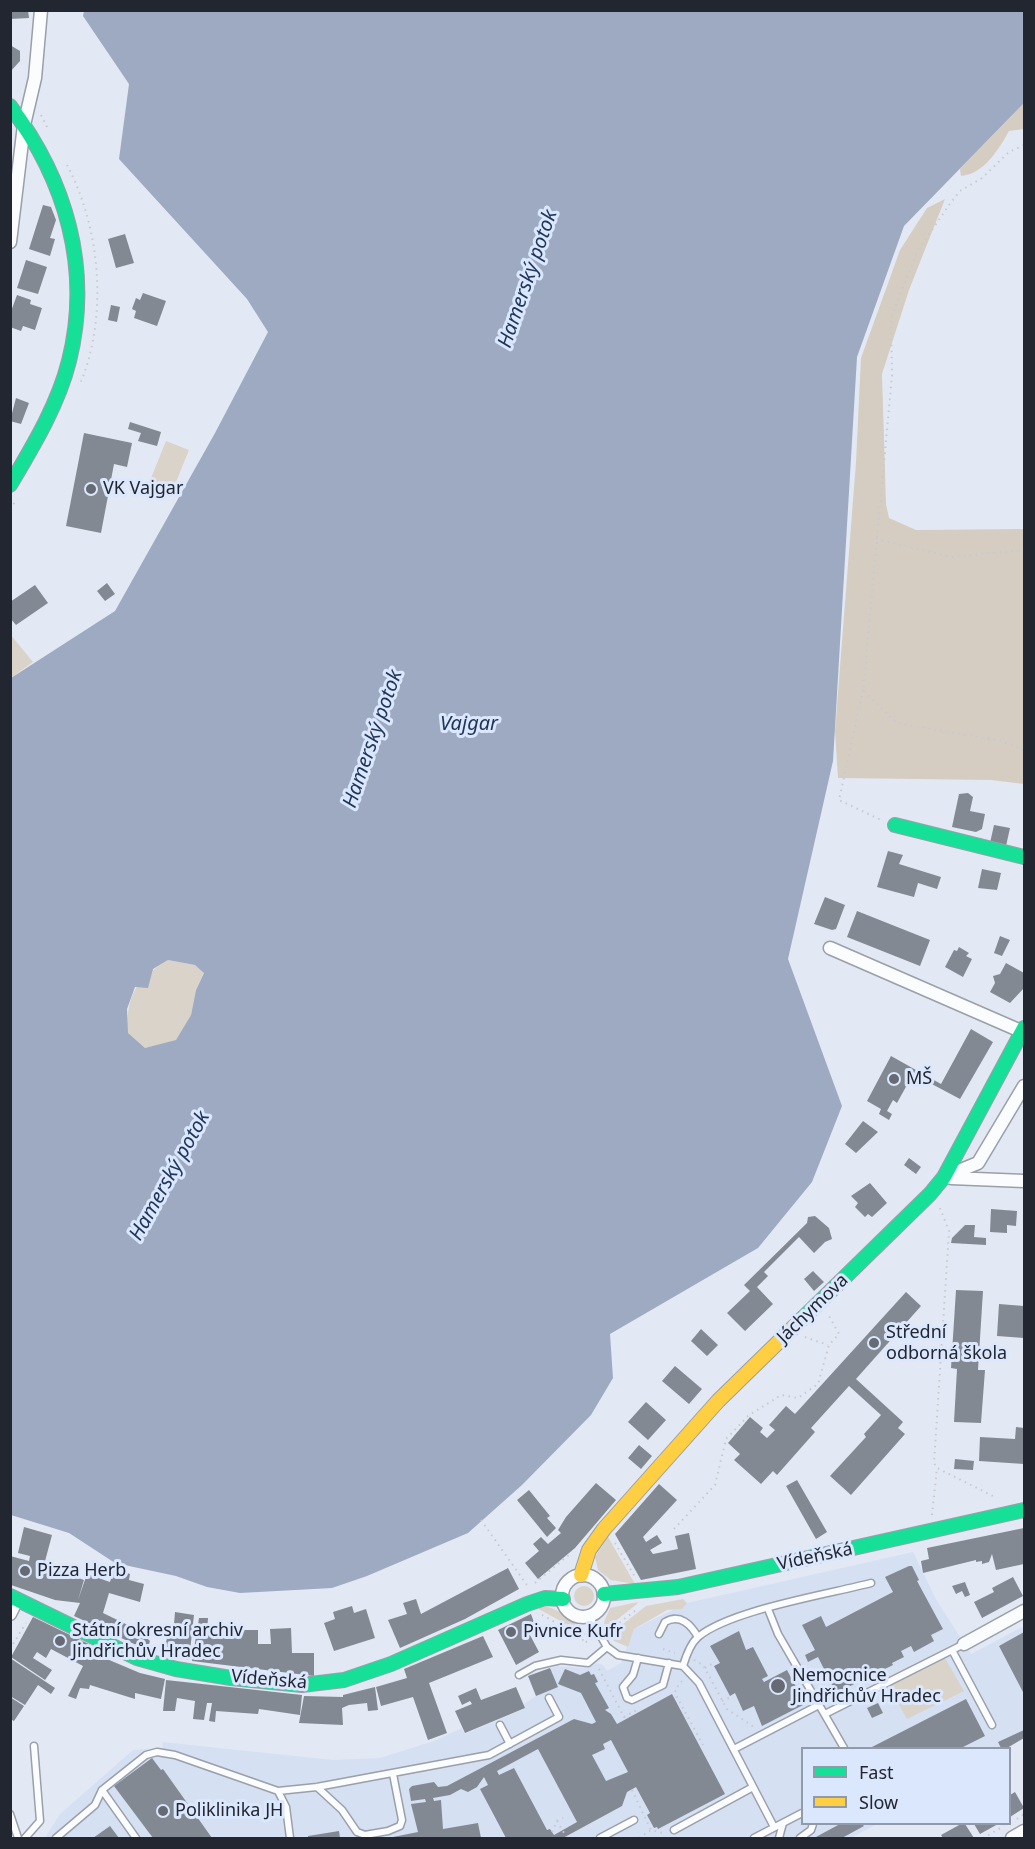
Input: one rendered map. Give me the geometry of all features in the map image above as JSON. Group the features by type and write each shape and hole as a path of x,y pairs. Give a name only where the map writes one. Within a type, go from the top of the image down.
{"street":[{"path":"10,242 24,125 35,78 41,10"},
{"path":"10,106 43,155 70,224 77,264 76,330 69,362 33,446 10,485"},
{"path":"895,825 1024,857"},
{"path":"830,948 1022,1035"},
{"name":"Jáchymova","path":"581,1575 589,1550 604,1529 718,1401 944,1178 1022,1035"},
{"path":"944,1178 978,1163 1024,1086"},
{"path":"944,1178 1024,1181"},
{"name":"Vídeňská","path":"604,1594 678,1587 1024,1510"},
{"path":"581,1575 594,1578 604,1594 600,1607 589,1616 572,1613 562,1599 569,1581 581,1575"},
{"path":"10,1614 14,1598"},
{"name":"Vídeňská","path":"14,1598 137,1658 209,1674 302,1685 322,1684 364,1674 527,1604 545,1598 562,1599"},
{"path":"964,1644 1024,1611"},
{"path":"1012,1839 1024,1831"}],"lane":[{"path":"683,1666 691,1645 699,1637 736,1618 872,1583"},
{"path":"768,1609 778,1635 817,1706 825,1714 843,1747"},
{"path":"589,1616 608,1647 618,1655 683,1666 689,1671 699,1683 774,1827"},
{"path":"659,1634 666,1622 678,1618 686,1621 699,1637"},
{"path":"825,1714 964,1644"},
{"path":"519,1675 536,1666 561,1659 588,1663 608,1647"},
{"path":"952,1650 992,1725"},
{"path":"638,1658 633,1675 623,1687 627,1698 632,1700 636,1700 663,1684 669,1663"},
{"path":"56,1839 95,1805 102,1790 147,1755 157,1752 175,1755 278,1791 317,1787 476,1758 510,1744 559,1717 549,1698"},
{"path":"734,1749 762,1732 817,1706"},
{"path":"500,1725 510,1744"},
{"path":"25,1839 40,1821 34,1746"},
{"path":"317,1787 342,1810 357,1832 364,1834 388,1831 400,1826 402,1820 393,1773"},
{"path":"674,1830 753,1787"},
{"path":"102,1790 136,1839"},
{"path":"278,1791 286,1807 290,1835"},
{"path":"754,1839 801,1813"},
{"path":"10,1814 18,1839"},
{"path":"600,1839 634,1820"},
{"path":"779,1839 783,1822"},
{"path":"800,1839 811,1830 813,1825"}],"path":[{"path":"895,825 839,800 863,690 892,376 891,318 917,252 949,205 960,191 982,178 1009,152 1024,145"},
{"path":"876,539 952,557 1024,550"},
{"path":"863,690 897,723 1001,741 1024,750"},
{"path":"939,1204 949,1231 934,1463 937,1468 1005,1502"},
{"path":"674,1528 715,1485 726,1439 748,1416 781,1395 798,1398 818,1384 829,1345 839,1334 825,1309"},
{"path":"799,1335 829,1345"},
{"path":"932,1519 937,1468"},
{"path":"481,1520 529,1588 572,1552"},
{"path":"613,1539 638,1582"},
{"path":"10,1649 21,1631 16,1628"},
{"path":"663,1648 676,1654"},
{"path":"715,1662 705,1668 727,1709 762,1732"},
{"path":"689,1671 675,1690 703,1745"},
{"path":"722,1701 733,1696"},
{"path":"632,1790 651,1830 658,1833 674,1830"},
{"path":"552,1832 557,1821 563,1818"},
{"path":"557,1821 567,1839"},
{"path":"983,1839 1007,1825"},
{"path":"639,1839 651,1830"}],"shaded area":[{"path":"1024,103 1024,129 1009,131 984,166 961,176 960,169"},
{"path":"945,199 909,290 882,374 886,504 889,518 916,530 1024,529 1024,784 991,780 838,778 835,731 856,462 861,358 900,250 927,208"},
{"path":"166,441 189,450 172,492 149,483"},
{"path":"10,634 33,662 11,678 10,677"},
{"path":"168,960 195,965 204,972 196,990 191,1015 176,1041 145,1048 127,1033 131,998 141,982"},
{"path":"608,1537 635,1584 611,1580 598,1570 595,1557"},
{"name":"Nemocnice Jindřichův Hradec","path":"913,1552 937,1601 971,1654 1024,1626 1024,1738 1009,1747 801,1747 801,1825 875,1825 851,1838 45,1838 60,1814 133,1750 163,1748 162,1742 333,1760 380,1758 434,1741 462,1728 465,1734 524,1709 524,1704 536,1696 529,1676 557,1666 588,1668 597,1663 603,1665 607,1671 621,1663 634,1629 687,1603"},
{"path":"584,1586 591,1589 594,1596 591,1603 584,1606 577,1603 574,1596 577,1589"},
{"path":"683,1599 687,1603 682,1609 667,1610 634,1629 628,1647 614,1641 609,1635 646,1606"},
{"path":"638,1602 605,1629 604,1622 610,1608"},
{"path":"544,1606 568,1618 587,1636 537,1608"},
{"path":"943,1655 964,1691 907,1719 887,1684"}],"water":[{"name":"Vajgar","path":"84,11 1024,11 1024,103 904,226 857,357 833,761 788,959 842,1106 812,1182 758,1248 610,1334 613,1378 591,1415 522,1485 468,1533 367,1576 332,1588 240,1593 207,1587 176,1576 115,1563 69,1533 11,1515 11,678 115,611 215,433 268,332 247,299 119,159 129,84 83,16","holes":["168,960 195,965 204,973 196,990 191,1015 176,1040 145,1048 128,1033 127,1009 135,987 148,988 153,969"]}],"building":[{"path":"10,10 28,10 29,18 10,19"},
{"path":"10,45 20,51 20,61 10,72"},
{"path":"43,205 51,207 56,220 50,238 55,239 50,256 29,249"},
{"path":"125,234 134,263 116,268 108,239"},
{"path":"26,260 47,267 38,294 17,288"},
{"path":"143,293 166,301 157,326 134,318 136,311 132,309 136,298 140,300"},
{"path":"17,295 31,300 30,304 42,308 35,330 23,326 21,331 10,327 10,314"},
{"path":"111,305 120,307 117,322 108,320"},
{"path":"16,398 29,403 21,424 10,421"},
{"path":"130,422 161,432 157,446 138,441 141,433 128,429"},
{"name":"VK Vajgar","path":"84,433 132,443 127,467 114,464 101,533 66,526"},
{"path":"107,583 115,594 105,601 97,591"},
{"path":"35,585 48,603 16,625 10,618 10,602"},
{"path":"968,793 973,797 970,811 985,814 982,829 976,832 952,827 959,794"},
{"path":"994,825 1010,828 1006,846 990,843"},
{"path":"888,851 903,855 899,864 941,877 937,889 918,883 914,897 877,887"},
{"path":"982,869 1001,873 997,890 978,888"},
{"path":"825,897 845,905 836,929 832,930 814,924"},
{"path":"857,911 930,940 920,966 847,937"},
{"path":"1000,936 1010,940 1002,956 994,953"},
{"path":"959,947 969,953 966,956 972,959 963,977 945,967 954,950 957,951"},
{"path":"1006,963 1024,973 1024,988 1010,1003 990,992 995,983 993,976 1000,974"},
{"name":"MŠ","path":"971,1029 993,1042 960,1099 913,1074 897,1103 893,1100 887,1111 892,1114 889,1120 879,1114 881,1109 867,1101 891,1056 941,1084"},
{"path":"863,1121 878,1132 856,1153 845,1144"},
{"path":"909,1158 921,1167 916,1174 904,1165"},
{"path":"870,1183 887,1203 872,1217 868,1214 865,1217 855,1207 858,1203 851,1196"},
{"path":"991,1209 1017,1211 1016,1226 1007,1225 1007,1233 990,1232"},
{"path":"815,1216 829,1228 832,1239 825,1242 814,1253 799,1237 764,1272 768,1276 757,1287 773,1304 745,1331 727,1313 750,1291 744,1285 807,1223 808,1217"},
{"path":"965,1225 975,1225 974,1237 986,1238 986,1245 951,1243 952,1238"},
{"path":"813,1271 824,1282 814,1291 804,1279"},
{"path":"956,1290 983,1291 978,1370 985,1370 981,1423 954,1422 957,1369 951,1368"},
{"path":"906,1292 921,1306 856,1379 903,1422 898,1428 905,1434 851,1495 830,1476 866,1437 864,1434 881,1415 849,1386 811,1428 815,1432 777,1475 773,1471 761,1484 734,1460 740,1454 728,1443 750,1417 763,1428 760,1432 767,1438 775,1430 769,1425 786,1406 795,1414"},
{"path":"999,1304 1024,1306 1024,1338 997,1336"},
{"path":"701,1329 718,1345 707,1356 691,1341"},
{"path":"675,1366 702,1389 689,1404 662,1381"},
{"path":"646,1402 666,1420 648,1440 628,1422"},
{"path":"1016,1427 1024,1428 1024,1464 979,1461 980,1437 1015,1439"},
{"path":"639,1445 652,1456 641,1469 628,1458"},
{"path":"955,1459 974,1461 973,1470 954,1469"},
{"path":"797,1480 827,1532 816,1539 786,1486"},
{"path":"596,1483 616,1500 575,1548 538,1579 525,1563 539,1551 533,1544 541,1537 548,1544 561,1533 558,1530 566,1517"},
{"path":"659,1484 677,1500 643,1537 646,1542 657,1535 662,1543 650,1550 653,1554 678,1549 675,1536 689,1533 696,1569 641,1580 615,1534"},
{"path":"529,1490 550,1516 547,1518 556,1528 547,1537 517,1500"},
{"path":"24,1527 52,1535 44,1565 84,1580 78,1600 87,1574 110,1582 114,1568 130,1574 129,1580 144,1584 140,1602 109,1593 103,1613 138,1630 150,1641 147,1650 74,1616 80,1603 55,1600 11,1585 10,1556 29,1561 30,1556 18,1553"},
{"path":"1024,1528 1024,1564 996,1570 992,1554 989,1562 982,1564 982,1561 976,1562 976,1560 923,1573 921,1561 929,1559 927,1548"},
{"path":"912,1566 919,1580 917,1581 943,1629 931,1635 934,1641 914,1652 911,1646 901,1651 904,1657 892,1663 893,1665 836,1693 818,1657 808,1662 805,1655 815,1650 802,1625 821,1616 826,1627 893,1592 885,1577"},
{"path":"508,1568 519,1589 465,1619 400,1648 388,1620 407,1614 403,1603 416,1599 421,1614"},
{"path":"1013,1577 1023,1596 982,1618 974,1602 994,1592 992,1588"},
{"path":"965,1582 970,1595 965,1597 962,1591 956,1594 952,1586"},
{"path":"352,1606 354,1613 366,1609 375,1638 334,1651 324,1623 335,1619 333,1612"},
{"path":"175,1612 194,1615 189,1660 167,1653 166,1642 168,1635 173,1636"},
{"path":"531,1614 537,1631 530,1635 539,1652 516,1665 498,1630"},
{"path":"33,1617 97,1648 95,1654 140,1673 165,1679 161,1699 135,1693 135,1699 90,1685 89,1689 80,1688 76,1699 68,1696 83,1666 51,1649 46,1658 37,1652 33,1658 52,1670 45,1680 11,1657"},
{"path":"199,1618 208,1618 207,1632 223,1634 223,1630 258,1630 258,1644 271,1644 270,1629 291,1628 292,1653 314,1653 314,1676 192,1661"},
{"path":"739,1631 746,1650 753,1647 768,1676 762,1679 764,1682 787,1670 805,1704 762,1726 754,1706 743,1711 735,1693 730,1696 714,1666 720,1663 710,1646"},
{"path":"1024,1632 1024,1694 999,1646"},
{"path":"483,1636 493,1657 429,1683 447,1733 428,1740 413,1697 381,1706 376,1687 407,1678 404,1669"},
{"path":"10,1658 55,1688 51,1694 38,1685 25,1705 10,1696"},
{"path":"550,1668 558,1687 536,1696 528,1676"},
{"path":"565,1669 580,1675 589,1671 591,1675 594,1674 598,1682 595,1683 609,1708 605,1710 611,1714 617,1724 672,1694 725,1794 658,1829 654,1828 647,1815 650,1813 636,1787 627,1792 622,1806 563,1838 506,1838 480,1789 488,1785 484,1777 477,1787 468,1792 461,1789 450,1795 433,1798 434,1801 441,1800 443,1829 478,1823 481,1838 388,1838 418,1832 411,1804 426,1802 425,1799 411,1801 409,1789 412,1786 434,1782 438,1787 447,1786 574,1719 592,1724 596,1722 581,1693 558,1684","holes":["611,1740 628,1772 606,1781 592,1755 605,1749 603,1744","538,1749 577,1822 554,1835 550,1829 547,1830 514,1768 499,1775 497,1771"]},
{"path":"166,1680 302,1695 300,1715 259,1709 258,1714 216,1711 215,1722 209,1721 212,1703 207,1703 204,1720 193,1719 195,1701 177,1698 175,1711 163,1711"},
{"path":"375,1687 378,1710 368,1711 367,1703 349,1705 342,1708 343,1725 299,1723 304,1696 343,1697 343,1695"},
{"path":"516,1687 525,1708 465,1733 455,1711 472,1704 470,1701 462,1705 458,1696 476,1688 481,1700"},
{"path":"10,1697 24,1706 14,1721 10,1719"},
{"path":"966,1699 985,1736 963,1747 872,1747"},
{"path":"878,1703 883,1713 872,1718 867,1708"},
{"path":"1024,1730 1024,1738 1009,1747 1000,1747 998,1742"},
{"name":"Poliklinika JH","path":"152,1758 161,1770 163,1769 212,1838 153,1838 114,1786"},
{"path":"1015,1792 1024,1808 1011,1816 1011,1794"},
{"path":"838,1825 864,1826 842,1838 814,1838"},
{"path":"959,1825 966,1825 974,1838 943,1838 941,1835"},
{"path":"975,1825 996,1825 980,1834"},
{"path":"110,1826 119,1838 93,1838"},
{"path":"339,1831 340,1838 308,1838 308,1836"}],"traffic: fast":[{"path":"10,106 30,134 59,195 69,227 75,259 77,293 75,327 64,377 44,425 10,485"},
{"path":"895,825 1024,857"},
{"path":"802,1319 930,1194 944,1177 1024,1028"},
{"path":"604,1594 678,1587 1024,1510"},
{"path":"10,1596 137,1658 176,1669 231,1678 302,1685 344,1680 391,1664 527,1604 545,1598 563,1599"}],"traffic: slow":[{"path":"581,1575 589,1550 604,1529 718,1401 802,1319"}],"place":[{"name":"VK Vajgar","path":"91,489"},
{"name":"MŠ","path":"894,1079"},
{"name":"Střední odborná škola","path":"874,1343"},
{"name":"Pizza Herb","path":"25,1571"},
{"name":"Pivnice Kufr","path":"511,1632"},
{"name":"Státní okresní archiv Jindřichův Hradec","path":"60,1641"},
{"name":"Nemocnice Jindřichův Hradec","path":"778,1686"},
{"name":"Poliklinika JH","path":"163,1811"}],"water label":[{"name":"Hamerský potok","path":"528,279"},
{"name":"Hamerský potok","path":"373,739"},
{"name":"Hamerský potok","path":"170,1176"}]}
